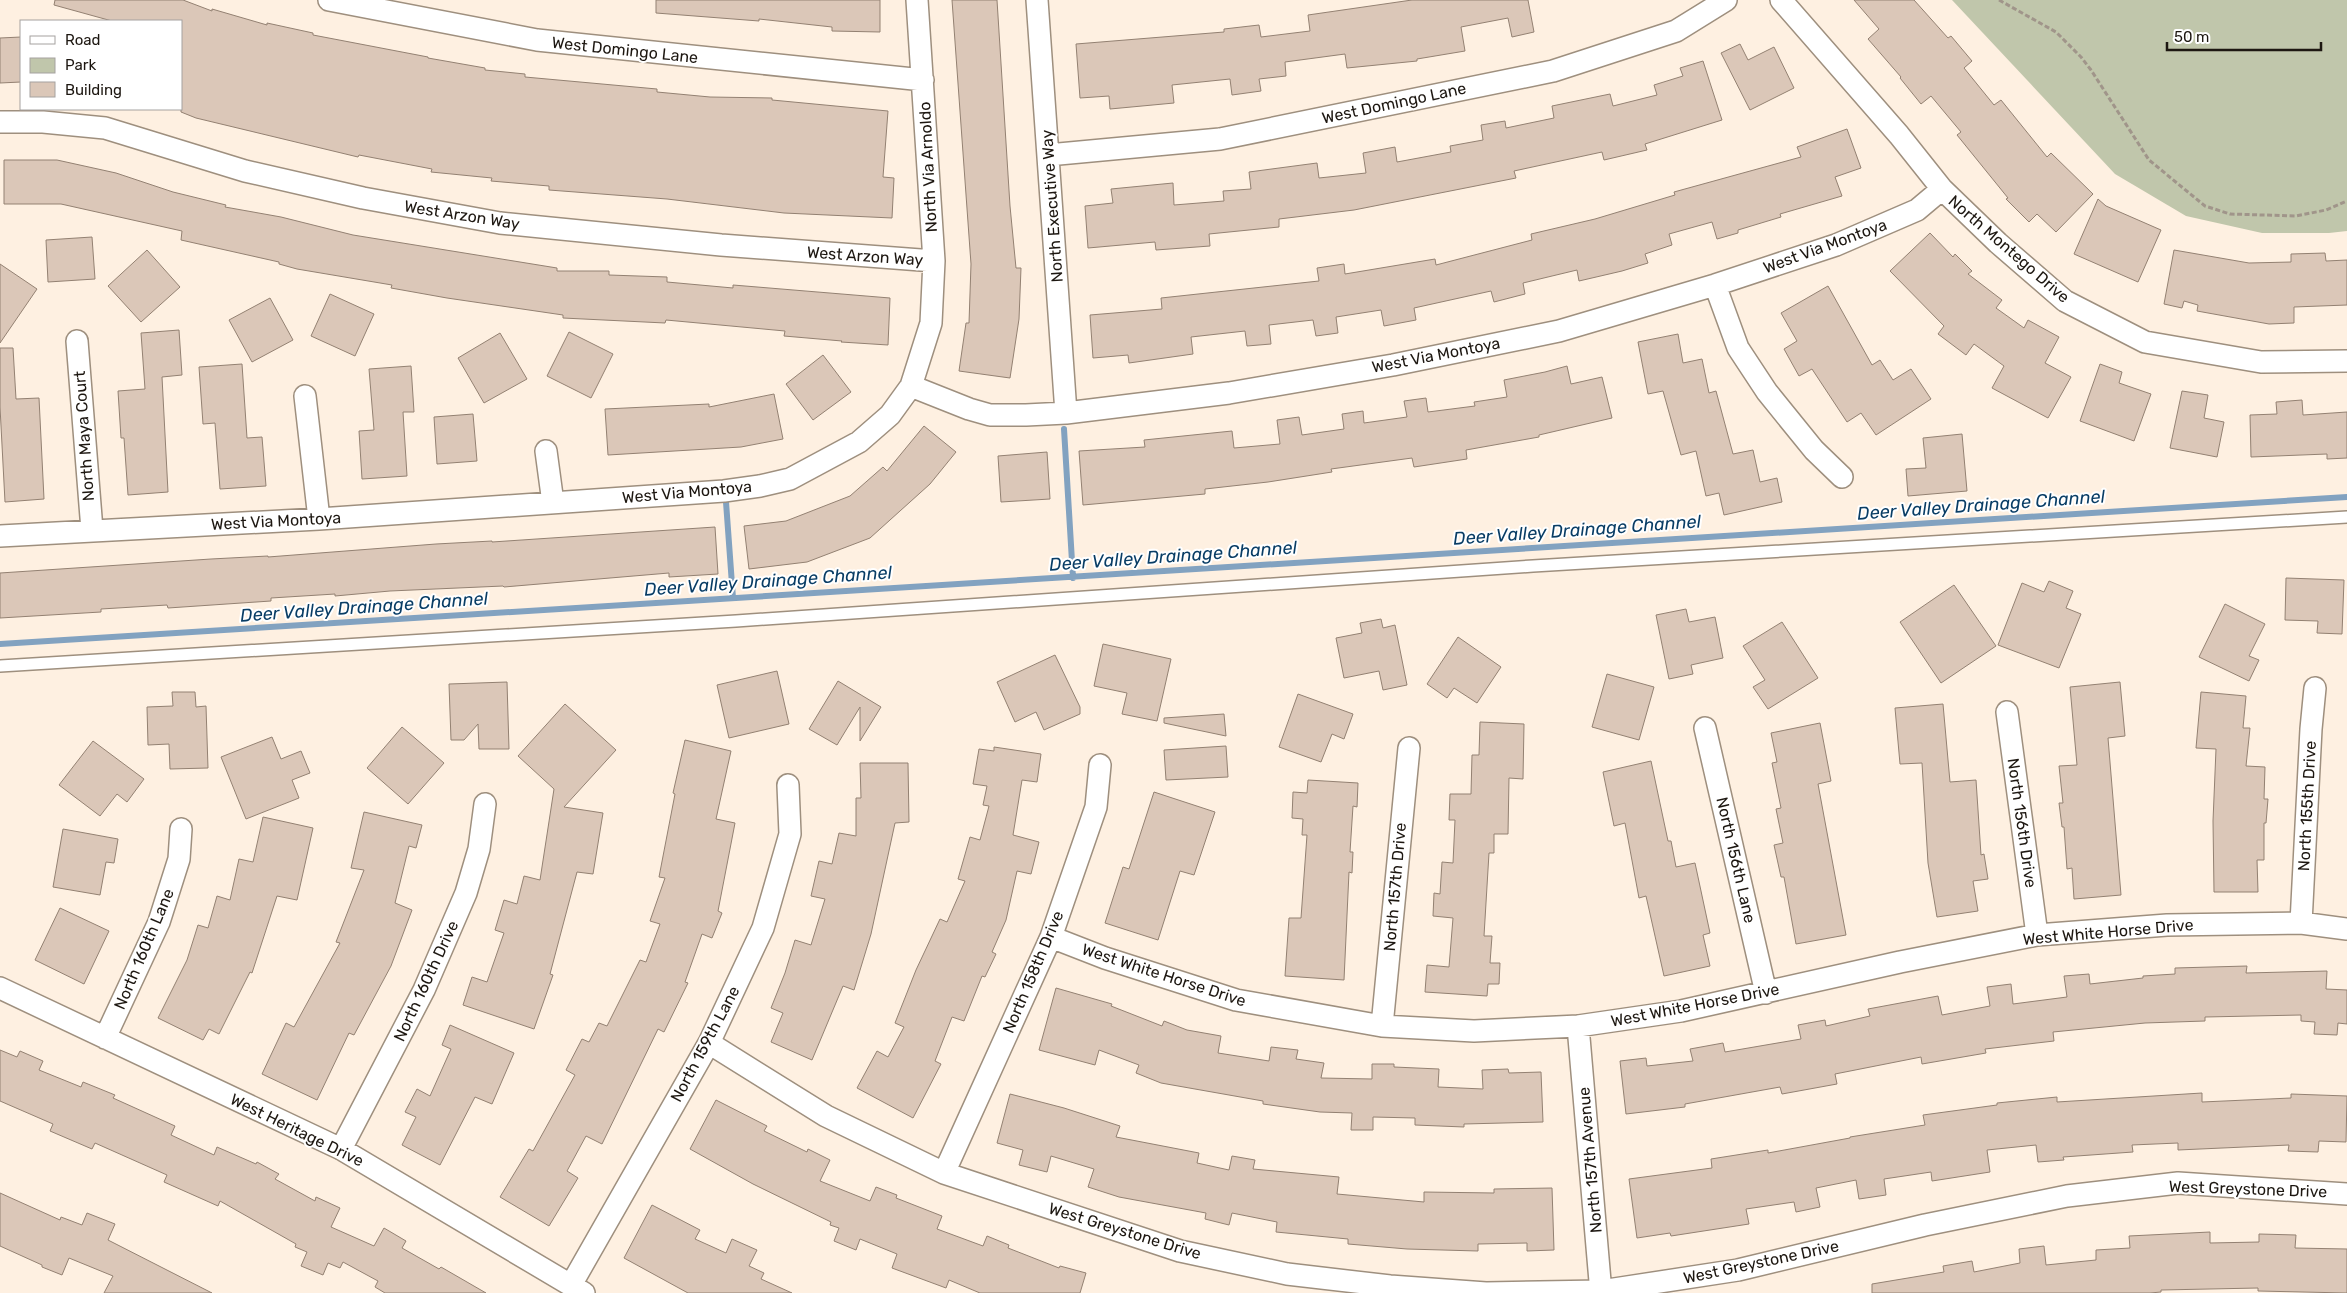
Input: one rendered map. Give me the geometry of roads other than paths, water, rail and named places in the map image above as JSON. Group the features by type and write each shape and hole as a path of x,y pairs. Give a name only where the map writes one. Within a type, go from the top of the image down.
{"street":[{"name":"West Domingo Lane","path":"329,0 537,40 923,80"},
{"name":"North Via Arnoldo","path":"790,479 858,442 890,415 911,386 931,323 934,261 917,0"},
{"name":"North Executive Way","path":"1037,0 1066,413"},
{"name":"West Domingo Lane","path":"1048,155 1220,139 1552,71 1676,31 1726,0"},
{"name":"North Montego Drive","path":"1781,0 1899,135 1942,189 1998,243 2064,301 2145,342 2261,362 2347,361"},
{"name":"West Arzon Way","path":"0,122 43,122 105,128 245,171 363,198 500,223 722,245 934,261"},
{"name":"West Via Montoya","path":"911,386 969,410 990,414 1066,413 1228,393 1392,365 1559,331 1714,285 1836,245 1917,210 1942,189"},
{"path":"1714,285 1738,348 1779,406 1814,450 1842,477"},
{"name":"North Maya Court","path":"77,341 92,530"},
{"path":"305,396 319,519"},
{"path":"546,451 553,503"},
{"name":"West Via Montoya","path":"0,536 319,519 724,491 760,486 790,479"},
{"name":"North 155th Drive","path":"2301,923 2311,729 2315,688"},
{"name":"North 156th Drive","path":"2007,712 2036,935"},
{"name":"North 156th Lane","path":"1705,728 1766,992"},
{"name":"North 157th Drive","path":"1382,1026 1409,748"},
{"name":"North 158th Drive","path":"944,1173 1051,937 1096,807 1100,765"},
{"name":"North 159th Lane","path":"577,1289 709,1043 763,928 790,834 788,785"},
{"name":"North 160th Drive","path":"341,1149 424,990 466,893 479,849 485,804"},
{"name":"North 160th Lane","path":"104,1038 159,922 179,858 181,829"},
{"name":"West White Horse Drive","path":"1051,937 1105,958 1236,1000 1382,1026 1474,1031 1578,1026 1681,1011 1900,962 2036,935 2167,925 2301,923 2347,929"},
{"name":"West Heritage Drive","path":"0,988 341,1149 577,1289"},
{"name":"North 157th Avenue","path":"1578,1026 1601,1292"},
{"name":"West Greystone Drive","path":"709,1043 826,1116 944,1173 1180,1251 1287,1274 1390,1286 1486,1293 1601,1292 1738,1270 1925,1225 2067,1196 2178,1183 2347,1194"}],"lane":[{"path":"0,666 736,621 1513,568 2347,517"}],"waterway":[{"path":"1064,429 1073,578"},
{"name":"Deer Valley Drainage Channel","path":"0,644 2347,497"},
{"path":"726,502 733,598"}]}
